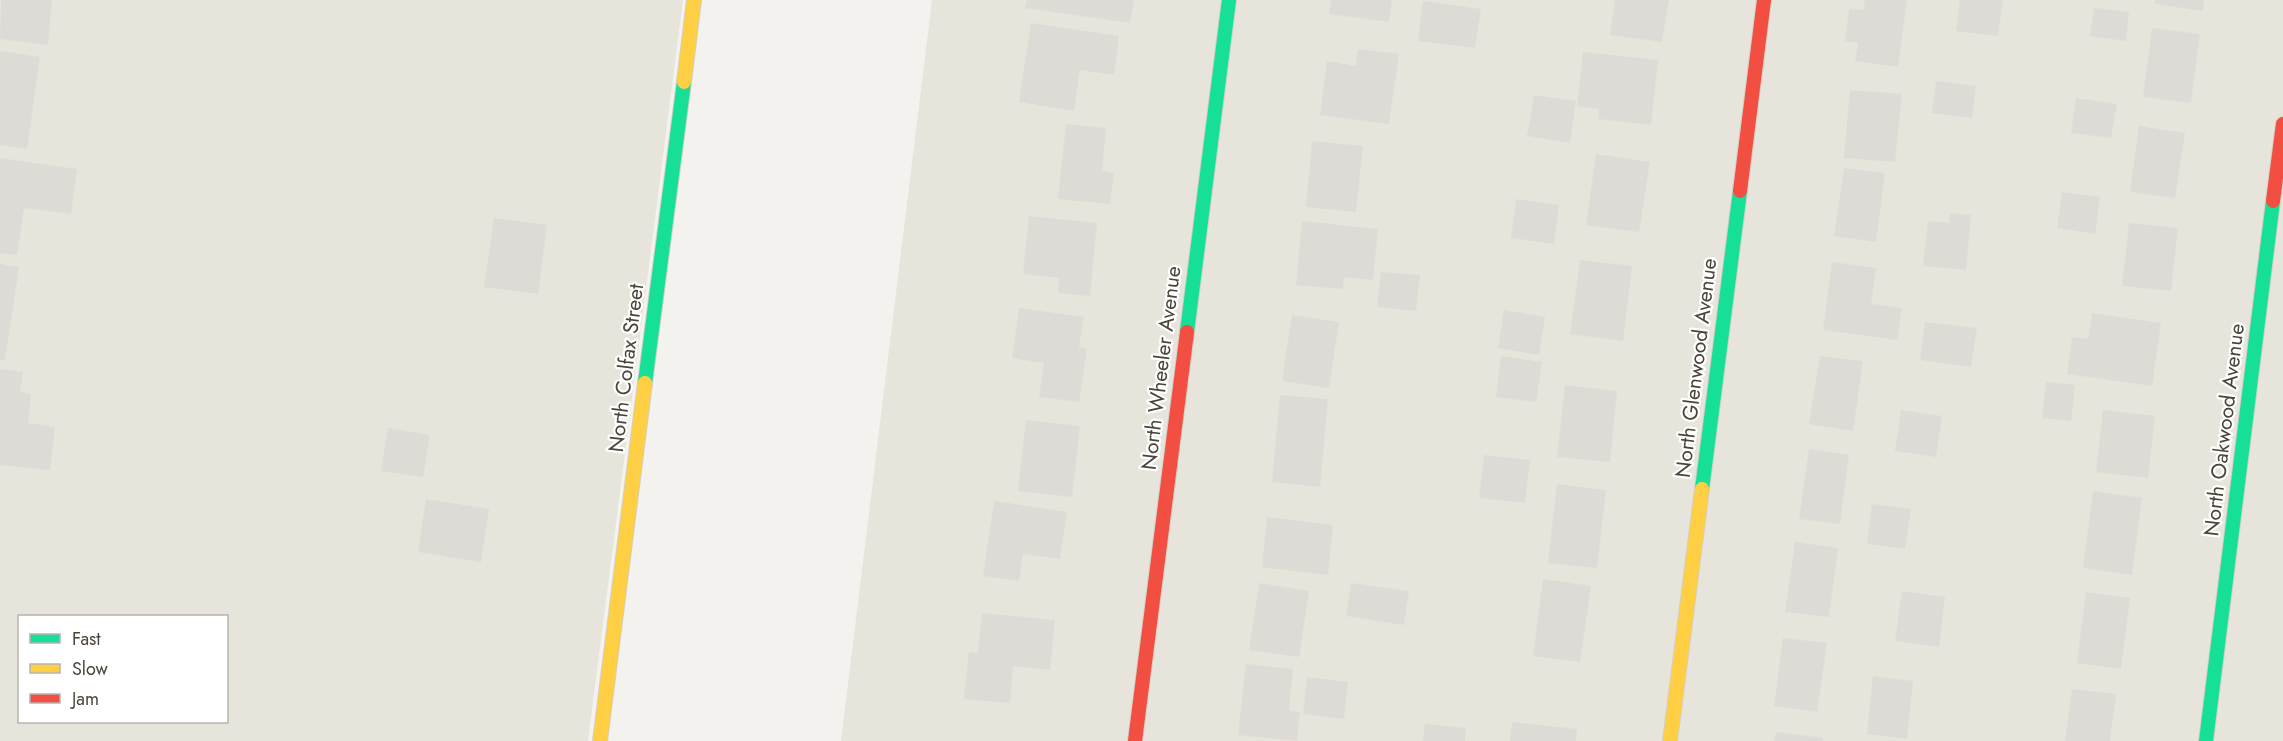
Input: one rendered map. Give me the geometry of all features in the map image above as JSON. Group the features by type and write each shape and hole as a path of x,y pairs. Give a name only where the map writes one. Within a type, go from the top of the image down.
{"street":[{"name":"North Colfax Street","path":"600,741 694,0"},
{"name":"North Wheeler Avenue","path":"1135,741 1229,0"},
{"name":"North Glenwood Avenue","path":"1670,741 1764,0"},
{"name":"North Oakwood Avenue","path":"2206,741 2283,124"}],"shaded area":[{"path":"0,0 683,0 588,741 0,741"},
{"path":"932,0 2283,0 2283,741 841,741"}],"building":[{"path":"1,0 52,0 48,45 0,39"},
{"path":"1027,0 1134,0 1130,23 1025,8"},
{"path":"1331,0 1392,0 1389,22 1329,14"},
{"path":"1615,0 1669,0 1662,42 1610,35"},
{"path":"1865,0 1907,0 1898,67 1855,61 1858,43 1845,41 1849,9 1863,10"},
{"path":"1960,0 2003,0 1998,36 1956,31"},
{"path":"2155,0 2204,0 2203,11 2155,4"},
{"path":"1423,1 1481,9 1475,48 1418,41"},
{"path":"2094,8 2129,12 2126,41 2090,36"},
{"path":"1031,23 1119,36 1114,75 1080,70 1074,111 1019,102"},
{"path":"2152,28 2200,34 2191,103 2143,97"},
{"path":"1358,49 1399,54 1389,124 1320,115 1327,61 1356,66"},
{"path":"0,51 40,57 27,149 0,145"},
{"path":"1583,52 1658,60 1651,125 1598,119 1599,109 1577,106"},
{"path":"1936,81 1976,86 1972,118 1932,113"},
{"path":"1850,90 1902,94 1895,162 1844,158"},
{"path":"1534,95 1576,101 1570,143 1527,136"},
{"path":"2076,98 2117,104 2111,138 2071,133"},
{"path":"1066,124 1106,128 1102,171 1114,173 1110,204 1058,199"},
{"path":"2139,126 2185,133 2175,198 2130,192"},
{"path":"1312,141 1363,146 1356,212 1306,207"},
{"path":"1596,154 1650,162 1639,232 1586,225"},
{"path":"0,158 77,169 71,214 24,208 17,255 0,253"},
{"path":"1844,168 1885,173 1876,242 1834,236"},
{"path":"2062,192 2100,197 2095,234 2057,228"},
{"path":"1516,199 1559,205 1554,244 1511,238"},
{"path":"1950,213 1971,215 1966,270 1923,266 1928,221 1949,223"},
{"path":"1029,216 1097,223 1090,296 1058,293 1059,278 1023,274"},
{"path":"494,218 547,225 538,294 484,287"},
{"path":"1302,221 1378,229 1373,280 1344,277 1343,289 1296,285"},
{"path":"2129,223 2178,228 2171,291 2122,286"},
{"path":"1580,260 1632,266 1623,341 1570,334"},
{"path":"1832,262 1876,268 1871,304 1902,308 1897,340 1823,330"},
{"path":"0,264 19,267 5,361 0,360"},
{"path":"1381,272 1420,275 1416,311 1377,307"},
{"path":"1019,308 1084,317 1079,347 1087,349 1079,402 1039,397 1044,363 1012,358"},
{"path":"1504,310 1545,317 1539,355 1498,348"},
{"path":"2092,313 2161,323 2152,386 2067,374 2072,337 2088,339"},
{"path":"1292,315 1339,322 1329,388 1282,381"},
{"path":"1925,322 1977,328 1971,367 1920,360"},
{"path":"1501,356 1542,362 1536,402 1496,397"},
{"path":"1820,356 1863,361 1853,431 1809,424"},
{"path":"0,369 23,372 20,392 31,394 28,423 55,427 50,470 0,465"},
{"path":"2046,382 2075,385 2071,421 2042,418"},
{"path":"1565,385 1617,391 1610,462 1557,457"},
{"path":"1280,395 1328,399 1320,487 1272,482"},
{"path":"1901,410 1942,416 1936,457 1895,451"},
{"path":"2103,410 2155,416 2148,478 2096,472"},
{"path":"1026,420 1080,426 1072,497 1018,491"},
{"path":"388,428 430,435 423,477 381,471"},
{"path":"1809,449 1849,455 1840,524 1799,519"},
{"path":"1484,455 1530,460 1525,503 1479,498"},
{"path":"1557,484 1606,490 1597,568 1548,563"},
{"path":"2093,491 2142,498 2132,575 2083,568"},
{"path":"426,499 489,509 481,562 418,552"},
{"path":"994,501 1067,512 1060,559 1023,554 1019,581 983,576"},
{"path":"1872,504 1911,509 1905,549 1867,544"},
{"path":"1267,517 1333,525 1328,575 1262,567"},
{"path":"1795,542 1838,548 1829,617 1785,612"},
{"path":"1543,579 1591,586 1580,662 1533,656"},
{"path":"1259,583 1309,591 1299,657 1249,650"},
{"path":"1351,583 1409,591 1404,625 1346,616"},
{"path":"1902,591 1945,597 1939,647 1895,641"},
{"path":"2086,592 2130,598 2121,669 2077,663"},
{"path":"982,613 1055,620 1050,670 1013,666 1010,703 964,699 969,652 978,653"},
{"path":"1783,638 1827,643 1817,712 1774,706"},
{"path":"1246,664 1293,669 1289,711 1300,712 1297,741 1238,735"},
{"path":"1873,676 1913,681 1907,739 1867,734"},
{"path":"1307,677 1348,682 1344,719 1303,714"},
{"path":"2072,689 2116,694 2110,741 2065,741"},
{"path":"1512,722 1577,729 1576,741 1510,741"},
{"path":"1425,724 1466,728 1465,741 1423,741"},
{"path":"1776,732 1823,738 1823,741 1774,741"}],"traffic: fast":[{"path":"1187,332 1229,0"},
{"path":"645,383 684,82"},
{"path":"1702,489 1740,191"},
{"path":"2206,741 2273,201"}],"traffic: slow":[{"path":"684,82 694,0"},
{"path":"600,741 645,383"},
{"path":"1670,741 1702,489"}],"traffic: jam":[{"path":"1740,191 1764,0"},
{"path":"2273,201 2283,124"},
{"path":"1135,741 1187,332"}]}
